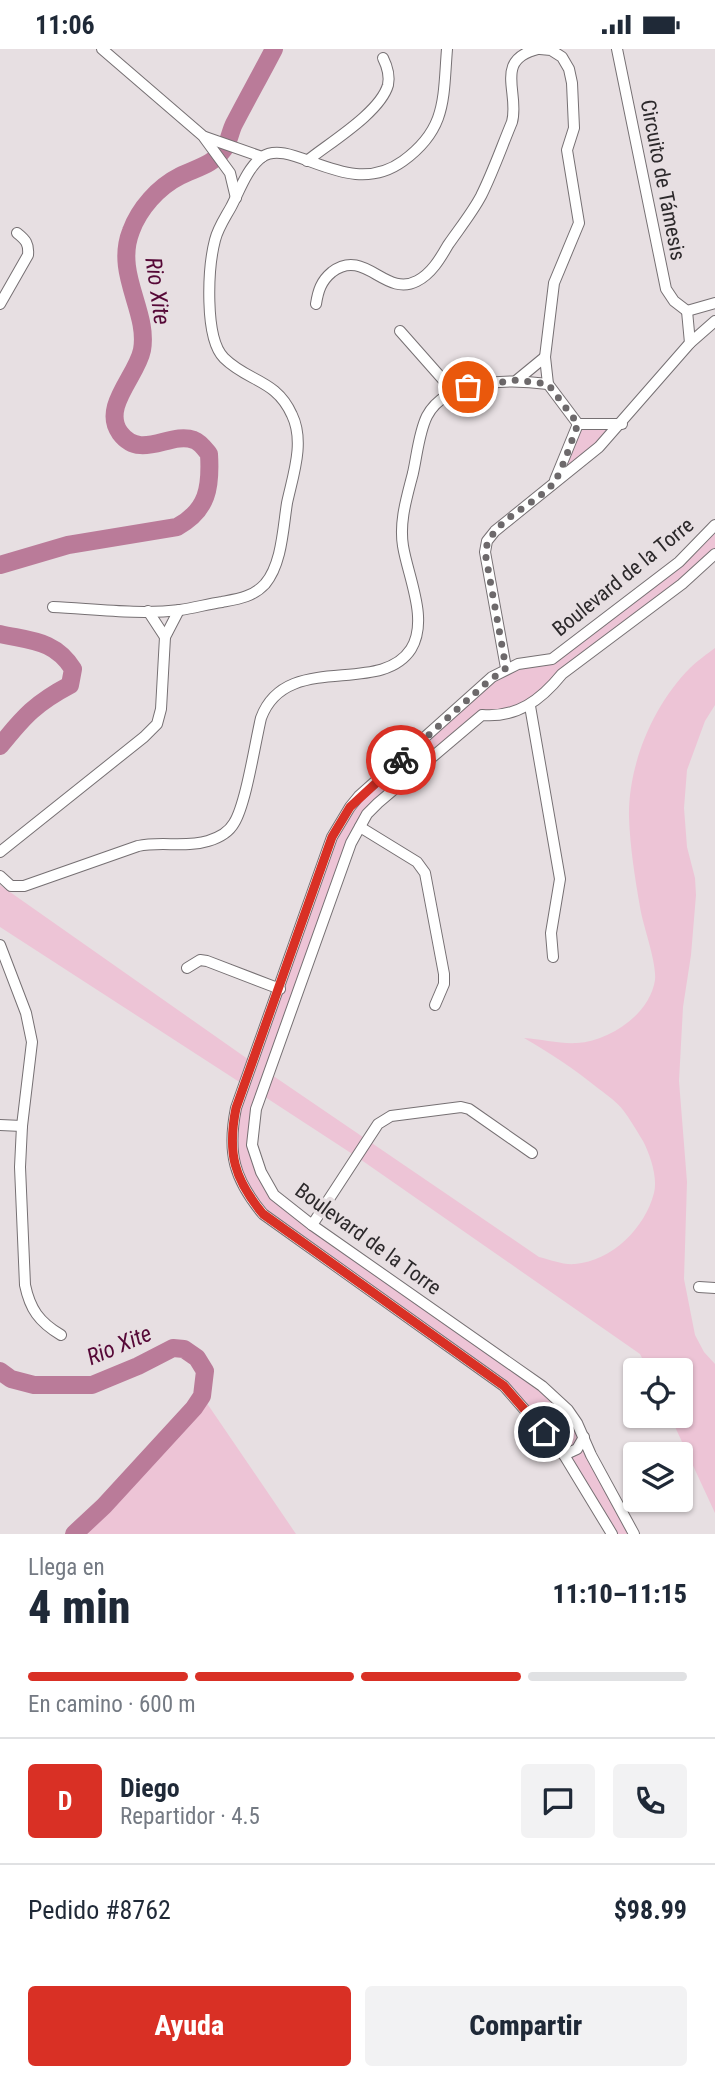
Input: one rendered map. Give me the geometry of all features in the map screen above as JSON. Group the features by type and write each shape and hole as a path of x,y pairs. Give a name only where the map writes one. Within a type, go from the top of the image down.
{"street":[{"path":"102,49 203,137 223,151 262,157 274,153 351,175 374,175 394,167 427,141 438,124 447,49"},
{"name":"Circuito de Támesis","path":"617,49 666,289 674,301 687,311"},
{"path":"316,304 318,289 325,279 345,265 356,264 402,285 415,282 426,275 480,196 513,122 515,111 510,82 517,59 528,51 551,50 562,57 569,69 572,83 574,128 567,150 579,223 554,283 545,357 548,384 578,424"},
{"path":"307,161 366,115 379,101 388,85 388,70 383,58"},
{"path":"223,151 236,198"},
{"path":"53,607 179,610 246,597 265,583 277,556 298,449 298,430 292,413 267,383 224,358 214,343 210,320 213,255 220,226 254,166 262,157"},
{"path":"0,303 28,255 29,247 25,239 17,233"},
{"path":"690,343 687,311 715,303"},
{"path":"506,668 485,552 487,541 495,531 599,447 622,424 690,343 715,321"},
{"path":"400,331 453,391"},
{"path":"517,380 545,357"},
{"path":"0,876 11,886 24,886 138,846 154,843 197,843 219,837 234,823 240,811 261,718 265,705 275,693 301,681 373,671 393,664 410,651 417,635 418,618 402,543 401,521 426,418 436,402 453,391 517,380 548,384"},
{"path":"578,424 622,424"},
{"path":"554,483 578,424"},
{"name":"Boulevard de la Torre","path":"612,1534 564,1455 504,1386 263,1214 248,1196 237,1175 232,1152 232,1128 244,1085 332,837 359,796 492,677 519,664 552,659 679,562 715,525"},
{"name":"Boulevard de la Torre","path":"634,1534 568,1410 542,1386 312,1225 274,1195 261,1172 252,1145 253,1126 256,1109 351,843 378,803 482,715 494,716 530,706 547,692 562,674 690,577 715,554"},
{"path":"0,852 157,724 161,709 165,637 179,610"},
{"path":"148,611 165,637"},
{"path":"552,659 560,665 562,674"},
{"path":"473,696 474,708 482,715"},
{"path":"530,706 560,880 551,933 553,957"},
{"path":"360,827 417,862 425,873 444,974 444,984 435,1005"},
{"path":"0,945 26,1013 32,1042 22,1126 20,1181 25,1285 29,1302 37,1317 61,1335"},
{"path":"187,968 200,960 207,961 280,989"},
{"path":"312,1225 378,1124 391,1115 461,1107 469,1109 533,1153"},
{"path":"0,1125 22,1126"},
{"path":"699,1287 715,1288"},
{"path":"504,1386 505,1377 510,1370 516,1368"},
{"path":"564,1455 577,1449 584,1437"}],"shaded area":[{"path":"578,424 622,424 554,483"},
{"path":"715,525 715,554 530,706 482,716 367,814 269,1073 539,1257 566,1264 589,1262 602,1257 625,1240 643,1218 654,1193 653,1166 643,1141 615,1101 572,1068 524,1038 577,1043 602,1037 615,1031 637,1014 652,992 655,980 654,964 640,907 630,840 633,777 645,737 665,700 690,668 715,648 715,705 705,721 687,770 684,808 687,847 695,878 696,895 683,1007 679,1081 687,1182 684,1279 695,1335 704,1352 715,1364 715,1513 693,1466 693,1442 682,1442 676,1428 693,1428 693,1358 642,1358 640,1354 357,1157 262,1095 252,1145 274,1195 568,1410 634,1534 612,1534 585,1485 504,1386 263,1214 232,1152 244,1085 0,927 0,885 252,1062 340,821 492,677 552,658 679,562"},
{"path":"202,1396 296,1534 74,1534 104,1506"}],"waterway":[{"name":"Rio Xite","path":"0,565 68,545 177,527 201,505 208,487 209,454 200,444 185,438 137,445 128,441 115,423 117,402 142,350 141,321 129,277 127,247 131,231 150,199 172,181 209,162 224,149 234,124 274,49"},
{"name":"Rio Xite","path":"0,634 50,647 66,659 73,669 70,685 31,711 0,746"},
{"name":"Rio Xite","path":"0,1371 11,1379 34,1385 92,1385 173,1348 184,1349 197,1358 205,1371 202,1396 194,1408 104,1506 74,1534"}],"way so far":[{"path":"401,760 492,677 506,668 485,552 487,541 495,531 554,483 578,424 548,384 517,380 468,387"}],"route":[{"path":"401,760 359,796 340,821 332,837 236,1108 232,1128 232,1152 237,1175 248,1196 263,1214 504,1386 544,1432"}]}
